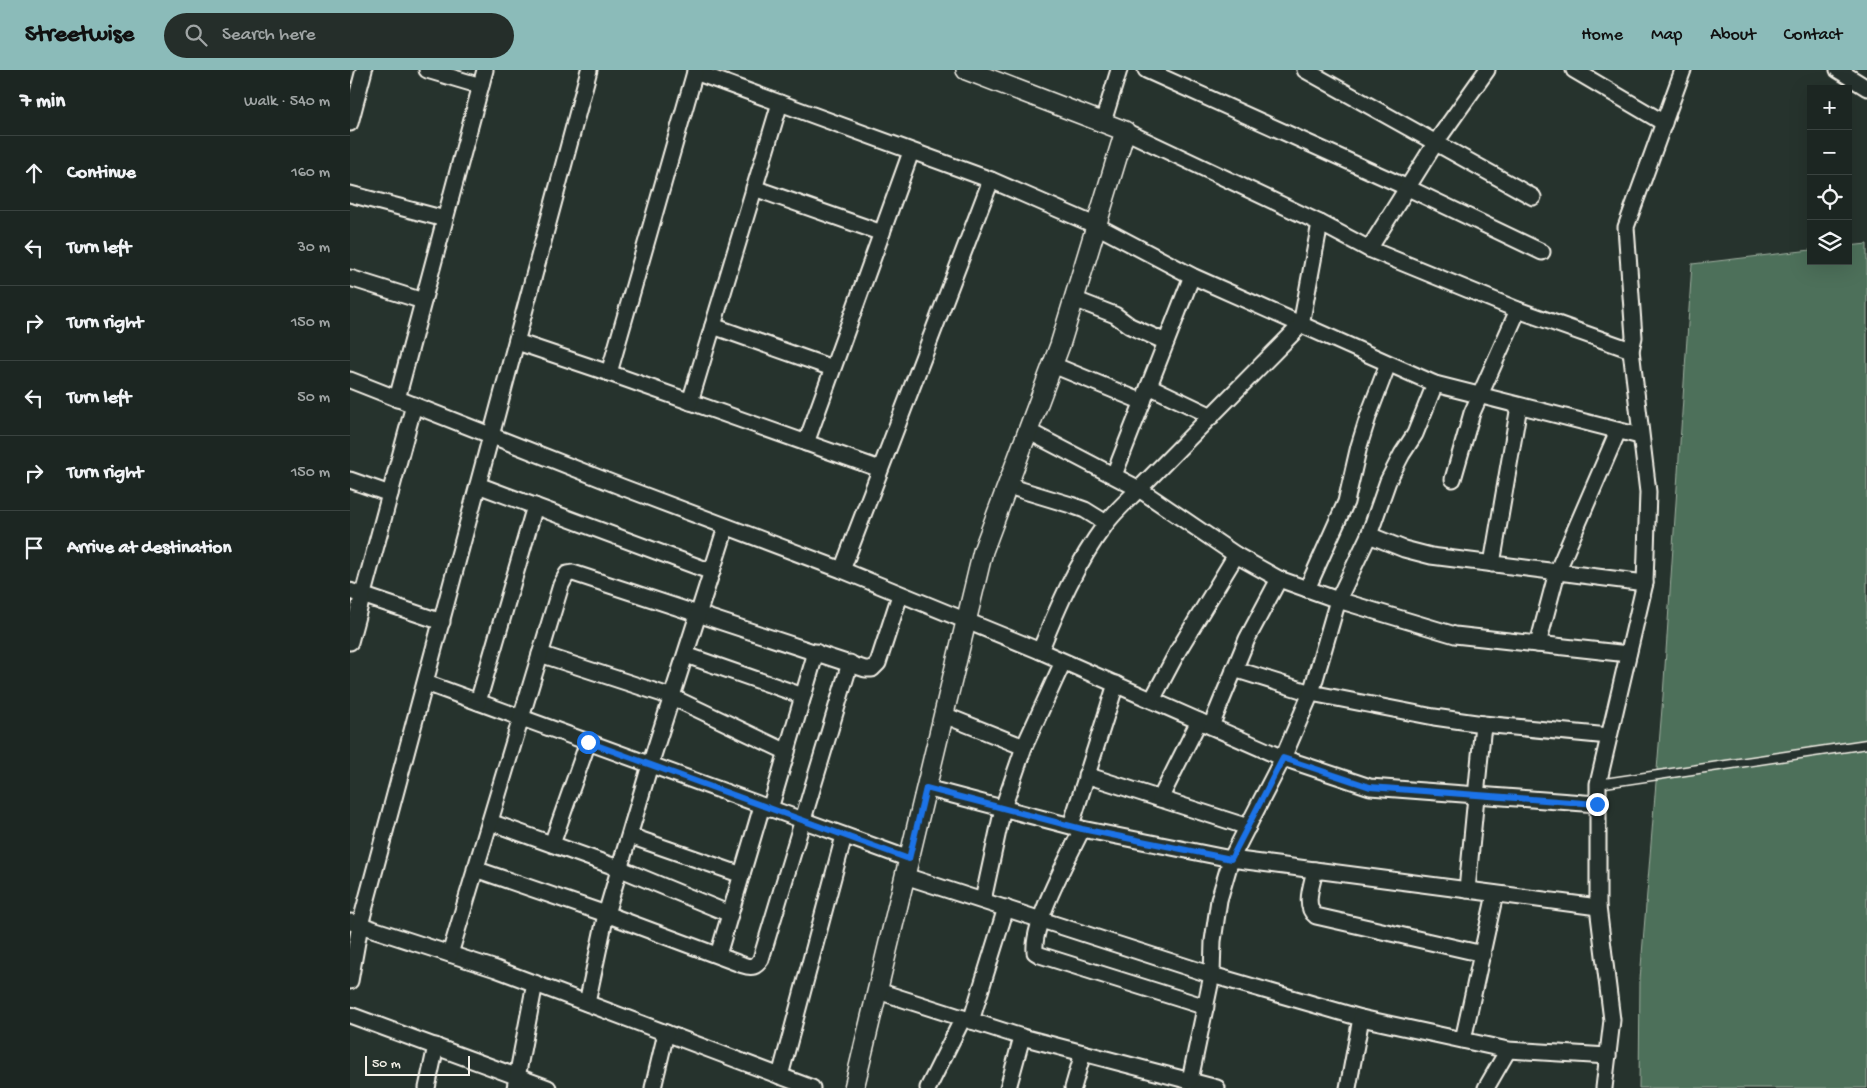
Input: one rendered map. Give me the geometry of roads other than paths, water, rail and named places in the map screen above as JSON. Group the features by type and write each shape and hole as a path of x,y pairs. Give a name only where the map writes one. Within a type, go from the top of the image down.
{"street":[{"path":"350,123 364,70"},
{"path":"427,70 482,86"},
{"path":"397,398 485,70"},
{"path":"350,981 355,923 426,684 490,437 589,70"},
{"path":"966,70 1125,131 1320,223 1369,249 1518,310 1632,350"},
{"path":"1103,122 1119,70"},
{"path":"1146,70 1408,188 1542,252"},
{"path":"1305,70 1533,197"},
{"path":"1369,249 1436,142 1487,70"},
{"path":"1574,70 1664,123"},
{"path":"1604,1088 1612,1020 1598,907 1598,784 1645,583 1648,492 1640,436 1632,350 1634,337 1626,227 1683,70"},
{"path":"1838,70 1867,86"},
{"path":"609,373 695,71 991,180 1097,226 1192,276 1435,384 1640,436"},
{"path":"690,402 780,103"},
{"path":"854,1088 983,551 1053,365 1125,131"},
{"path":"806,443 911,152"},
{"path":"842,570 991,180"},
{"path":"754,188 882,233"},
{"path":"350,194 445,219"},
{"path":"1040,651 1061,599 1079,565 1106,523 1301,325 1320,223"},
{"path":"1114,475 1192,276"},
{"path":"350,278 423,301"},
{"path":"1074,300 1115,314 1130,326 1166,342"},
{"path":"1452,479 1467,426 1518,310"},
{"path":"713,326 832,368"},
{"path":"517,342 880,469"},
{"path":"1307,589 1346,502 1361,438 1388,364"},
{"path":"1053,365 1143,402"},
{"path":"350,380 490,437 842,570 1040,651 1283,758 1370,787 1597,804"},
{"path":"1190,1080 1212,975 1213,941 1219,900 1231,859 1283,758 1311,693 1338,600 1369,535 1388,482 1402,454 1415,434 1435,384"},
{"path":"1149,386 1212,416"},
{"path":"350,642 356,593 390,494 414,405"},
{"path":"1492,564 1519,406"},
{"path":"1028,431 1140,489 1236,555 1279,579 1338,600 1455,635 1628,654"},
{"path":"1538,644 1557,572 1618,431"},
{"path":"350,480 390,494"},
{"path":"478,484 712,572"},
{"path":"1008,486 1071,504 1106,523"},
{"path":"478,702 535,506"},
{"path":"587,1003 606,914 621,869 650,765 726,527"},
{"path":"1369,535 1404,549 1431,556 1645,583"},
{"path":"1152,700 1179,649 1236,555"},
{"path":"450,954 561,585 568,574 573,573 865,669 876,667 900,595"},
{"path":"1160,799 1205,723 1234,668 1259,614 1279,579"},
{"path":"356,593 442,622"},
{"path":"718,955 742,875 787,752 816,652"},
{"path":"540,654 672,697 787,752"},
{"path":"686,655 804,696"},
{"path":"983,900 1003,808 1024,747 1063,662"},
{"path":"476,869 750,967 758,965 762,959 850,663"},
{"path":"1234,668 1311,693 1425,716 1483,724 1609,736"},
{"path":"426,684 844,836 907,868 983,900 1212,975 1361,1018 1508,1050 1608,1056"},
{"path":"1116,684 1086,775 1076,827 1040,919 1035,952 1206,1007"},
{"path":"944,715 1024,747"},
{"path":"1467,890 1483,724"},
{"path":"552,844 588,742"},
{"path":"1086,775 1248,827"},
{"path":"926,788 1076,827 1231,859 1598,907"},
{"path":"490,822 621,869 730,914"},
{"path":"630,836 742,875"},
{"path":"780,1076 844,836"},
{"path":"1315,870 1308,906 1316,916 1483,954"},
{"path":"1463,1040 1495,894"},
{"path":"928,1088 967,1019 1006,908"},
{"path":"355,923 535,983 812,1088"},
{"path":"516,1082 535,983"},
{"path":"878,991 1022,1037 1217,1088"},
{"path":"350,1016 436,1046 516,1082 548,1088"},
{"path":"1348,1088 1361,1018"},
{"path":"653,1088 666,1033"},
{"path":"1008,1088 1022,1037"},
{"path":"427,1088 436,1046"},
{"path":"1486,1088 1508,1050"},
{"path":"1073,1088 1083,1053"}],"lane":[{"path":"1598,784 1867,744"}]}
